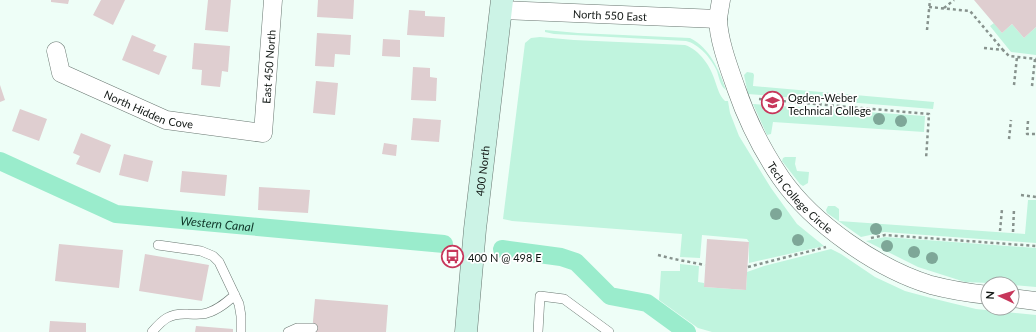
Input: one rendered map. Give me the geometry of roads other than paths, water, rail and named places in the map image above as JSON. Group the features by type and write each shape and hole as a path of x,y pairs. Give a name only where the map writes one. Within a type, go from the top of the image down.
{"main road":[{"name":"400 North","path":"466,332 475,229 501,5"}],"street":[{"name":"East 450 North","path":"263,133 273,0"},
{"name":"Tech College Circle","path":"720,0 718,19 727,60 749,121 763,150 781,179 807,209 846,242 868,257 903,274 931,285 962,292 980,294"},
{"name":"North 550 East","path":"501,5 718,19"},
{"name":"North Hidden Cove","path":"56,51 61,73 166,120 263,133"},
{"path":"1020,299 1036,301"}],"lane":[{"path":"158,245 201,251 213,256 219,262 235,295 241,316 240,332"},
{"path":"152,332 162,321 171,315 182,313 201,314 217,310 235,295"},
{"path":"538,332 540,296 564,299 609,332"},
{"path":"288,332 297,328 313,328"}],"waterway":[{"name":"Western Canal","path":"0,161 116,214 444,244"},
{"name":"Western Canal","path":"502,249 561,257 576,262 610,296 647,303 687,332"}],"place":[{"name":"Ogden-Weber Technical College","path":"772,103"},
{"name":"400 N @ 498 E","path":"453,257"}]}
